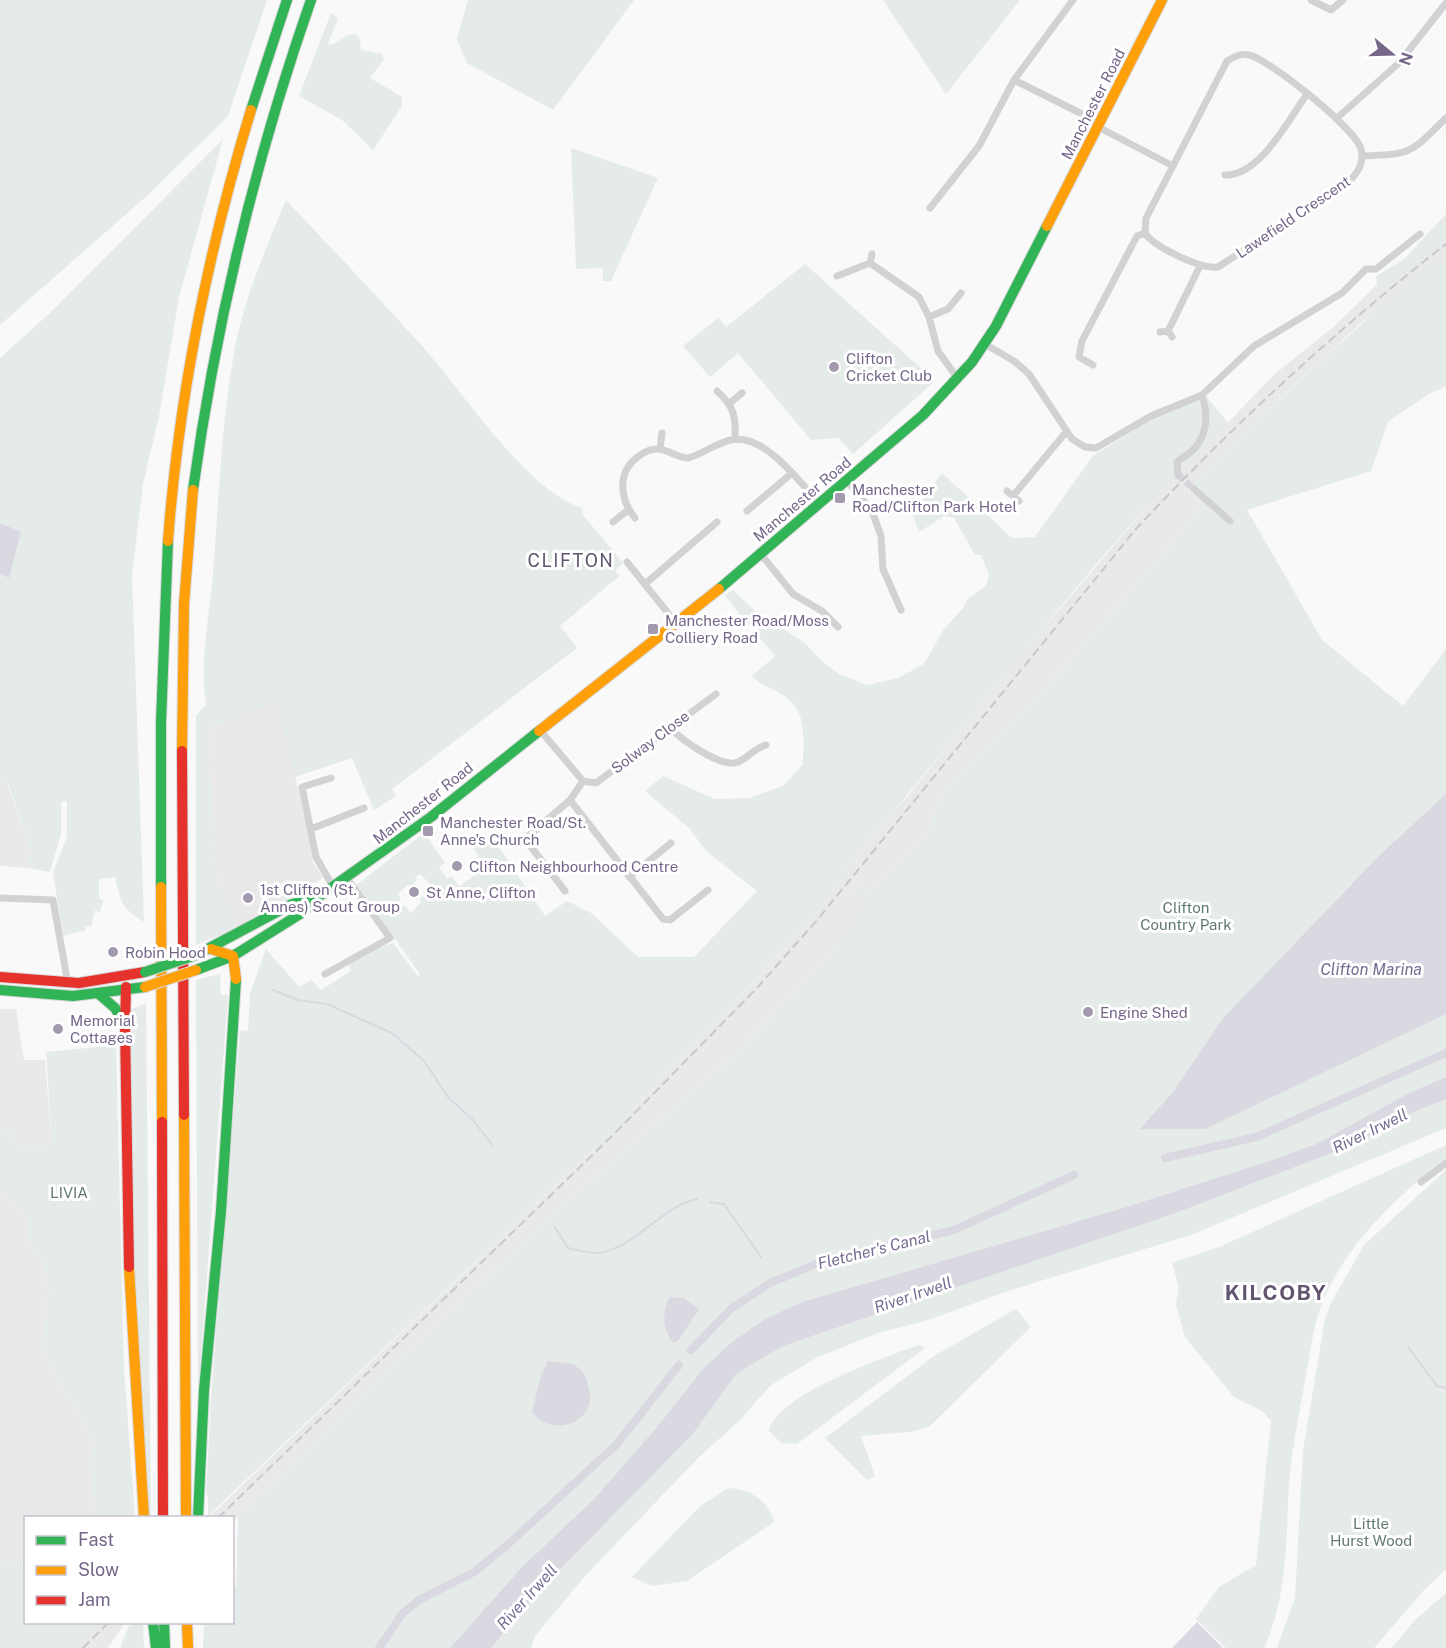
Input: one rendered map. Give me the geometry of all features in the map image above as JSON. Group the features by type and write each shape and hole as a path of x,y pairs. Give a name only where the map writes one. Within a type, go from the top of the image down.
{"main road":[{"path":"186,1515 182,715 184,605 193,496 210,371 232,264 270,120 311,0"},
{"name":"Manchester Road","path":"0,990 48,996 100,995 145,987 233,956 290,921 318,897 408,835 676,623 847,481 923,415 958,379 985,345 1162,0"},
{"path":"164,1516 159,739 166,550 176,450 204,281 248,114 287,1"},
{"name":"Manchester Road","path":"0,977 68,984 140,973 211,949 292,904 318,897"},
{"path":"198,1516 204,1390 220,1211 236,979 233,956 211,949"},
{"path":"140,973 130,979 126,991 125,1026 130,1314 144,1516"},
{"path":"100,995 115,1008 125,1026"},
{"path":"153,1624 156,1648"},
{"path":"164,1624 165,1648"},
{"path":"187,1624 188,1648"}],"street":[{"path":"930,208 979,146 1020,68 1073,0"},
{"path":"1311,0 1331,10 1343,0"},
{"path":"1337,118 1399,63 1446,3"},
{"path":"1167,333 1200,266 1152,240 1145,233 1146,218 1227,61 1234,57 1250,55 1257,58 1337,118 1358,142 1363,156 1402,154 1413,150 1446,118"},
{"path":"1014,80 1173,165"},
{"path":"1225,175 1234,175 1258,160 1307,94"},
{"name":"Lawefield Crescent","path":"1200,266 1218,267 1349,182 1361,165 1363,156"},
{"path":"1093,364 1080,357 1082,341 1137,236 1145,233"},
{"path":"985,345 1014,361 1029,374 1040,387 1066,432 1081,445 1100,447 1151,416 1202,395 1254,346 1342,293 1364,266 1376,269 1420,234"},
{"path":"870,263 873,254"},
{"path":"837,276 870,263"},
{"path":"870,263 887,277 915,292 929,317 938,351 958,379"},
{"path":"929,317 948,309 961,293"},
{"path":"717,392 730,403 736,420 735,438"},
{"path":"730,403 742,393"},
{"path":"1178,475 1177,462 1197,445 1206,426 1207,415 1202,395"},
{"path":"1013,496 1066,432"},
{"path":"660,449 662,433"},
{"path":"635,518 628,510 623,492 625,471 632,461 644,453 660,449 688,458 735,438 762,447 792,473 819,503"},
{"path":"747,511 754,499 792,473"},
{"path":"847,481 872,511 881,536 883,569 902,610"},
{"path":"1194,489 1230,521"},
{"path":"613,522 628,510"},
{"path":"645,584 717,522"},
{"path":"760,553 793,594 822,611 838,627"},
{"path":"627,562 676,623"},
{"name":"Solway Close","path":"583,781 596,783 716,694"},
{"path":"669,727 695,749 731,763 738,762 766,745"},
{"path":"540,730 583,781 570,800 525,839 565,891"},
{"path":"331,777 302,787 316,857 333,887"},
{"path":"570,800 666,921 708,891"},
{"path":"311,829 364,808"},
{"path":"630,877 671,843"},
{"path":"325,974 390,938 347,878"},
{"path":"0,898 53,900 68,984"},
{"path":"1421,1182 1446,1163"}],"shaded area":[{"path":"1446,234 1446,266 1361,323 1276,402 1188,490 1202,506 1183,531 1028,709 946,787 925,837 870,891 858,885 854,890 868,906 827,959 726,1063 542,1224 238,1517 234,1520 234,1516 210,1516 614,1130 802,930 833,892 838,881 849,876 844,869 912,791 1022,653 1152,501 1275,374 1331,329 1377,285"},
{"path":"277,700 309,834 313,862 323,878 239,928 217,887 208,729"},
{"path":"0,783 7,783 30,847 28,868 0,866"},
{"path":"0,1009 16,1009 24,1060 45,1060 52,1144 16,1146 13,1128 0,1131"},
{"path":"0,1191 29,1219 28,1241 41,1260 49,1289 41,1347 94,1442 89,1461 96,1516 24,1516 24,1566 16,1561 0,1563"},
{"path":"93,1624 124,1624 108,1648 66,1648"}],"green space":[{"path":"0,0 267,0 228,116 149,194 0,325"},
{"path":"468,0 634,0 553,110 467,63 457,39"},
{"path":"883,0 1020,0 946,94"},
{"path":"331,13 338,18 328,44 331,45 348,35 356,34 360,40 361,50 382,54 384,59 370,78 402,97 402,106 373,150 342,120 299,96"},
{"path":"223,139 179,297 159,416 143,484 132,575 144,922 123,904 115,877 99,879 99,899 103,900 100,912 95,910 91,926 85,927 86,930 63,936 53,872 67,837 67,801 61,802 61,834 50,872 28,868 30,847 8,783 0,783 0,358 51,312"},
{"path":"571,148 658,178 611,281 603,281 603,268 576,269"},
{"path":"286,200 423,347 518,461 539,482 561,498 582,508 583,515 623,563 615,571 619,576 560,626 577,648 392,789 396,796 374,810 352,758 295,777 277,701 208,729 217,886 239,928 196,945 196,715 206,705 205,650 228,389 238,333 248,299 259,265"},
{"path":"1446,214 1446,243 1381,291 1369,292 1377,285 1376,276 1404,259"},
{"name":"Clifton Country Park","path":"1446,254 1446,386 1427,395 1388,422 1371,471 1247,510 1322,640 1403,706 1446,649 1446,1077 1411,1092 1316,1144 1272,1160 1123,1208 802,1302 765,1319 702,1370 657,1427 595,1498 522,1567 450,1648 203,1648 204,1624 234,1624 238,1517 542,1224 726,1063 827,959 867,906 854,890 859,885 870,891 925,837 946,787 1028,709 1183,531 1202,506 1188,490 1313,368"},
{"name":"Clifton Cricket Club","path":"805,264 935,381 853,454 839,438 811,440 738,353 710,377 683,346 718,318 726,327"},
{"path":"1205,395 1229,424 1145,509 1096,564 844,869 849,876 845,882 838,881 833,892 802,930 614,1130 208,1516 208,1495 206,1495 211,1396 240,1030 248,1031 250,994 266,949 299,987 312,980 321,990 351,971 348,966 375,949 393,943 418,976 420,974 356,885 424,833 445,863 439,867 447,879 451,876 459,886 477,874 471,864 479,856 473,847 490,834 545,916 567,901 591,913 638,957 694,957 757,891 706,851 689,828 645,791 663,776 715,799 749,798 783,786 803,764 803,728 794,704 752,676 775,656 725,596 733,590 757,613 804,642 825,664 839,674 867,685 898,678 924,664 944,629 964,607 967,599 986,586 989,575 981,555 975,555 954,518 944,516 919,532 912,514 942,473 1012,538 1035,537 1093,456 1155,416","holes":["420,874 434,888 420,899 421,902 411,913 405,906 398,905 401,898 398,894 408,884 410,886 417,880 415,877"]},
{"path":"220,974 221,995 228,995 198,1397 196,980"},
{"path":"146,1003 151,1516 148,1516 134,1271 130,1010"},
{"name":"LIVIA","path":"116,1047 124,1369 135,1516 96,1516 89,1461 94,1442 41,1347 49,1289 41,1260 28,1241 29,1219 0,1191 0,1131 13,1128 16,1146 52,1144 46,1052"},
{"path":"1446,1099 1446,1128 1191,1235 1014,1289 925,1321 878,1333 818,1357 771,1385 739,1421 698,1458 585,1576 535,1636 531,1648 491,1648 540,1590 693,1434 736,1374 783,1346 1176,1213 1355,1144 1409,1114"},
{"path":"1446,1145 1446,1158 1407,1191 1370,1228 1354,1248 1327,1291 1313,1334 1295,1434 1283,1578 1271,1631 1264,1648 1226,1648 1196,1619 1219,1587 1256,1565 1271,1421 1262,1411 1234,1397 1185,1337 1176,1305 1179,1287 1172,1263 1219,1247"},
{"name":"Little Hurst Wood","path":"1446,1170 1446,1569 1422,1592 1374,1648 1277,1648 1295,1598 1303,1451 1325,1319 1331,1303 1364,1245"},
{"path":"1016,1309 1031,1327 929,1427 910,1432 861,1436 875,1476 867,1480 825,1438 934,1356"},
{"path":"919,1345 925,1348 797,1444 781,1443 769,1431 776,1417 811,1391 859,1368"},
{"path":"728,1488 751,1493 757,1497 763,1502 774,1522 687,1581 652,1586 632,1577 700,1506"},
{"path":"24,1562 24,1624 103,1624 77,1648 0,1648 0,1563"},
{"path":"1446,1593 1446,1648 1392,1648 1414,1621"},
{"path":"132,1624 143,1624 144,1648 120,1648 128,1627"}],"water":[{"path":"0,523 21,532 9,578 0,573"},
{"name":"Clifton Marina","path":"1446,794 1446,1014 1205,1129 1140,1129 1173,1092 1224,1017 1380,855"},
{"name":"River Irwell","path":"1446,1077 1446,1099 1409,1114 1355,1144 1176,1213 783,1346 736,1374 693,1434 540,1590 491,1648 450,1648 522,1567 595,1498 657,1427 702,1370 731,1343 765,1319 802,1302 1123,1208 1272,1160 1316,1144 1411,1092"},
{"path":"670,1297 684,1298 699,1309 678,1341 673,1343 667,1333 664,1320 665,1308"},
{"path":"548,1361 574,1365 586,1378 590,1400 587,1409 575,1422 566,1425 547,1424 532,1412 541,1375"},
{"path":"1197,1622 1223,1648 1172,1648"}],"waterway":[{"path":"273,990 298,1000 327,1004 392,1033 424,1061 448,1097 473,1120 493,1146"},
{"path":"1165,1158 1256,1137 1446,1053"},
{"name":"Fletcher's Canal","path":"691,1350 732,1308 770,1283 823,1261 954,1230 1074,1175"},
{"path":"554,1226 568,1248 600,1253 626,1243 672,1210 697,1199"},
{"path":"710,1202 724,1204 761,1257"},
{"path":"1408,1347 1437,1386 1446,1388"},
{"name":"Fletcher's Canal","path":"379,1648 402,1614 419,1600 474,1572 504,1548 617,1444 679,1365"}],"tunnel":[{"path":"1178,475 1194,489"}],"railway":[{"path":"220,1516 615,1133 757,988 818,919 1136,529 1172,491 1285,380 1446,244"},
{"path":"83,1648 107,1624"}],"traffic: fast":[{"path":"251,110 287,0"},
{"path":"193,490 213,365 240,242 272,120 311,0"},
{"path":"719,589 923,415 972,362 996,326 1047,226"},
{"path":"161,887 161,722 168,541"},
{"path":"196,970 233,956 300,914 318,897 431,817 539,731"},
{"path":"196,955 292,904 315,898"},
{"path":"145,972 196,955"},
{"path":"198,1516 204,1390 221,1211 236,979"},
{"path":"0,990 73,996 145,987"},
{"path":"100,995 115,1008 124,1023"},
{"path":"153,1624 156,1648"},
{"path":"164,1624 165,1648"}],"traffic: slow":[{"path":"1047,226 1162,0"},
{"path":"168,541 180,431 198,323 221,216 251,110"},
{"path":"182,751 184,604 193,490"},
{"path":"539,731 719,589"},
{"path":"161,887 162,1122"},
{"path":"211,949 233,956 236,979"},
{"path":"145,987 196,970"},
{"path":"184,1115 186,1516"},
{"path":"129,1267 144,1516"},
{"path":"187,1624 188,1648"}],"traffic: jam":[{"path":"182,751 184,1115"},
{"path":"0,977 79,983 145,972"},
{"path":"125,1026 126,987"},
{"path":"125,1026 129,1267"},
{"path":"162,1122 163,1516"}],"place":[{"name":"Clifton Cricket Club","path":"834,367"},
{"name":"Manchester Road/Clifton Park Hotel","path":"840,498"},
{"name":"Manchester Road/Moss Colliery Road","path":"653,629"},
{"name":"Manchester Road/St. Anne's Church","path":"428,831"},
{"name":"Clifton Neighbourhood Centre","path":"457,866"},
{"name":"St Anne, Clifton","path":"414,892"},
{"name":"1st Clifton (St. Annes) Scout Group","path":"248,898"},
{"name":"Robin Hood","path":"113,952"},
{"name":"Engine Shed","path":"1088,1012"},
{"name":"Memorial Cottages","path":"58,1029"}],"district":[{"name":"CLIFTON","path":"571,560"},
{"name":"KILCOBY","path":"1276,1292"}]}
